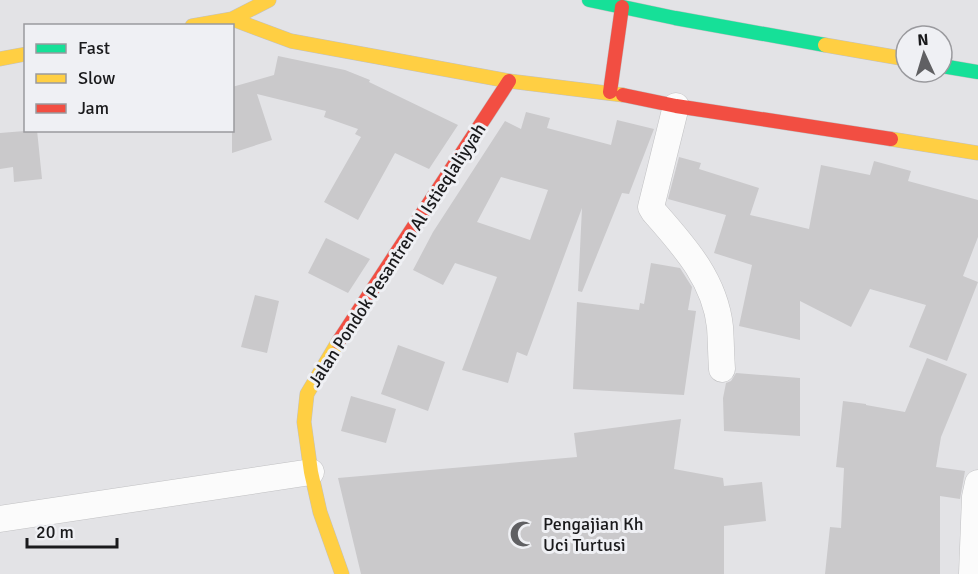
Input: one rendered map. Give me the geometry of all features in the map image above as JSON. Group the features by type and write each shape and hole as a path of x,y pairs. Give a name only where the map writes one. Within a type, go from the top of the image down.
{"street":[{"path":"203,24 232,19 269,0"},
{"path":"589,0 894,57"},
{"path":"610,92 622,7"},
{"path":"232,19 291,42 509,81 610,92 676,106 978,153"},
{"path":"0,59 24,54"},
{"path":"954,68 978,72"},
{"name":"Jalan Pondok Pesantren Al Istieqlaliyyah","path":"342,574 320,512 311,472 304,422 307,394 318,373 509,81"},
{"path":"676,106 651,207 697,263 714,298 720,325 722,369"},
{"path":"0,519 311,472"},
{"path":"972,574 977,492"}],"building":[{"path":"278,56 345,70 370,80 369,82 458,125 429,169 395,153 358,220 324,202 361,137 355,134 358,129 324,117 326,111 257,94 272,140 232,153 234,86 274,75"},
{"path":"526,112 550,118 547,128 611,145 617,120 654,129 629,194 622,193 582,292 578,291 582,208 527,356 517,352 508,383 462,370 497,277 455,263 443,285 413,270 433,232 505,121 521,129","holes":["501,177 548,190 530,240 477,222"]},
{"path":"37,132 42,179 14,182 13,167 0,169 0,133"},
{"path":"679,157 701,163 699,169 759,188 750,215 809,229 821,165 870,175 874,161 911,171 908,181 978,200 978,237 963,276 978,282 947,361 909,347 926,305 870,289 851,327 800,301 800,340 739,326 752,265 714,253 726,215 668,199"},
{"path":"326,238 370,259 348,293 308,273"},
{"path":"651,263 680,268 692,287 688,310 696,311 684,395 573,389 577,302 639,310 640,303 644,304"},
{"path":"255,295 279,301 267,353 241,347"},
{"path":"398,345 445,362 428,411 381,394"},
{"path":"927,358 967,374 941,437 936,467 965,471 960,499 940,496 940,574 825,574 830,527 841,528 844,468 836,467 843,401 905,412"},
{"path":"736,373 800,378 800,436 724,431 723,398 726,383 731,381"},
{"path":"351,396 396,409 386,443 341,431"},
{"path":"681,419 674,469 723,478 724,486 762,482 766,521 724,526 724,574 361,574 338,478 577,457 574,433"}],"traffic: fast":[{"path":"589,0 825,45"},
{"path":"954,68 978,72"}],"traffic: slow":[{"path":"203,24 232,19 269,0"},
{"path":"232,19 291,41 509,81 623,95"},
{"path":"825,45 894,57"},
{"path":"0,59 24,54"},
{"path":"891,139 978,153"},
{"path":"338,342 307,394 304,422 311,472 320,512 342,574"}],"traffic: jam":[{"path":"610,92 622,7"},
{"path":"338,342 509,81"},
{"path":"623,95 676,106 891,139"}],"place":[{"name":"Pengajian Kh Uci Turtusi","path":"523,534"}]}
